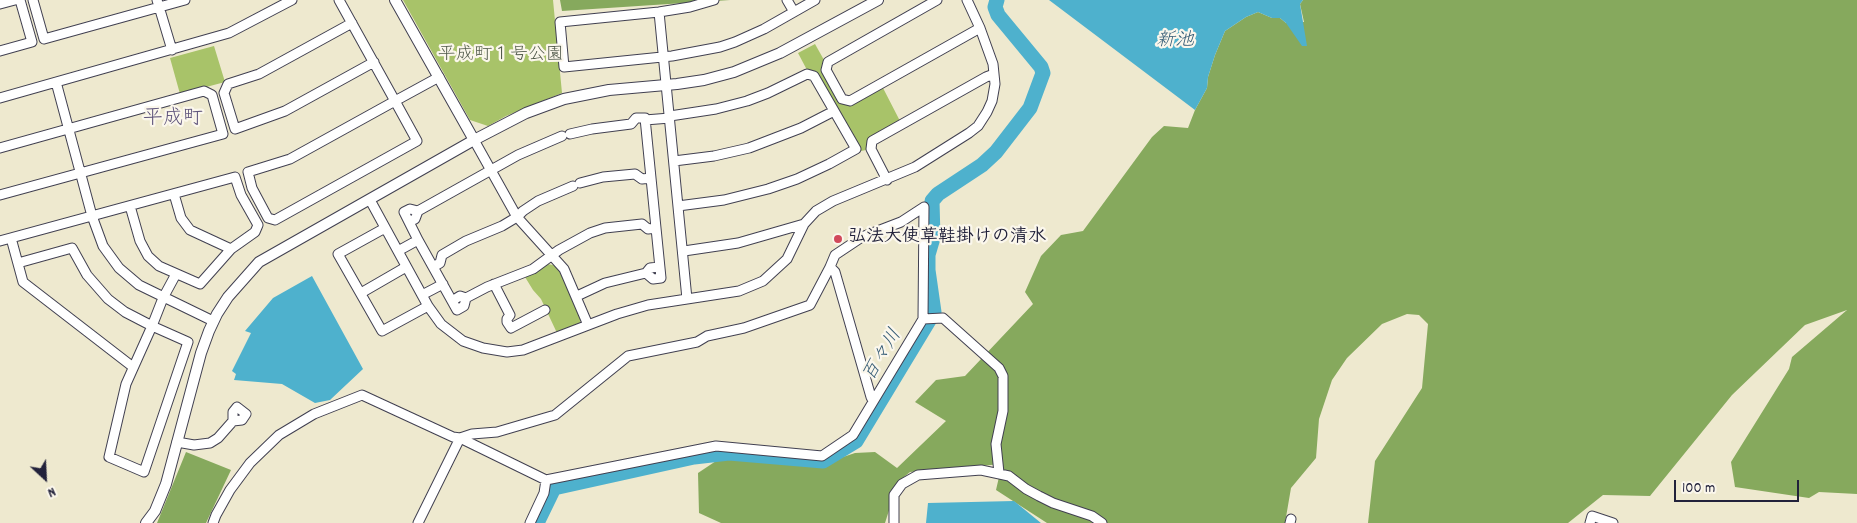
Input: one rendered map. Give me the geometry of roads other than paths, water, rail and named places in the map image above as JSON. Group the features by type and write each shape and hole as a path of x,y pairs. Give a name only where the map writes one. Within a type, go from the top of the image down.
{"street":[{"path":"0,4 15,0"},
{"path":"0,51 32,42 20,0"},
{"path":"33,0 44,39 158,4 185,0"},
{"path":"0,98 229,34 292,0"},
{"path":"339,0 396,101 417,141 275,220 268,218 252,188 248,172 273,165 294,156 396,101 439,77"},
{"path":"395,0 517,217 564,269 588,325"},
{"path":"714,0 690,7 659,12 560,22 564,67 664,57 695,52 735,42 764,29 816,0"},
{"path":"787,0 794,12"},
{"path":"146,523 160,500 169,476 201,354 214,321 228,297 259,262 474,140 526,113 564,99 609,90 716,78 756,64 780,53 878,0"},
{"path":"938,0 828,62 826,70 842,98 850,101 980,28"},
{"path":"370,200 428,306 441,324 463,341 483,348 508,352 523,350 617,314 648,305 739,292 763,281 787,259 804,224 826,204 915,167 978,126 992,101 995,84 993,64 980,28 967,0"},
{"path":"158,4 172,50"},
{"path":"659,12 688,299"},
{"path":"352,23 259,74 228,84 224,92 235,129 285,111 374,62"},
{"path":"646,124 747,101 807,74 814,76 856,149 797,179 768,189 724,200 678,206"},
{"path":"887,180 870,149 872,141 994,74"},
{"path":"56,82 92,216 103,246 119,268 139,285 214,321"},
{"path":"0,148 204,91 212,95 223,134 0,195"},
{"path":"674,162 749,148 794,131 834,111"},
{"path":"577,296 605,283 646,274 653,279 660,278 660,267 645,118 636,118 631,124 592,129 566,135 532,148 418,211 410,209 404,212 452,301 460,296 466,298 494,284 533,269 559,250 590,233 605,228 642,224 648,229 656,228"},
{"path":"636,174 640,169 650,168"},
{"path":"428,257 435,253 442,255 517,217 538,201 576,184 602,177 636,174 642,179 651,178"},
{"path":"0,241 235,177 238,190 258,226 255,232 231,249 200,284 156,263 145,251 130,206"},
{"path":"174,194 181,218 190,230 231,249"},
{"path":"214,523 216,514 230,490 250,463 279,435 314,414 362,395 453,437 460,438 546,480 716,446 822,456 853,435 923,319 924,208 901,222 862,237 835,255 810,305 744,328 707,336 697,342 628,356 555,415 497,432 472,434 460,438 418,523"},
{"path":"642,224 646,218 655,218"},
{"path":"684,251 744,241 804,224"},
{"path":"385,228 338,254 382,331 428,306"},
{"path":"11,238 23,282 133,367"},
{"path":"398,251 418,240"},
{"path":"18,263 72,248 87,275 100,292 125,312 152,326 188,342 144,472 109,457 126,384 152,326 163,298 176,274"},
{"path":"433,267 440,263 442,255"},
{"path":"360,293 406,267"},
{"path":"830,267 835,272 871,397 874,401"},
{"path":"422,295 443,284"},
{"path":"494,284 510,316 507,322 511,328 545,310"},
{"path":"923,319 943,318 999,368 1003,376 1002,411 996,444 999,473"},
{"path":"178,442 194,445 210,443 218,438 233,421"},
{"path":"894,523 894,495 902,484 918,476 981,470 1009,476 1026,489 1053,503 1092,516 1102,523"},
{"path":"530,523 544,493 546,480"},
{"path":"1590,523 1592,516 1613,523"}],"water":[{"name":"新池","path":"1049,0 1303,0 1300,4 1307,46 1302,46 1286,23 1280,18 1272,18 1258,12 1246,17 1225,31 1208,77 1207,88 1195,110"},
{"path":"312,276 363,369 330,400 315,403 282,384 234,380 236,374 232,371 251,333 245,331 273,298"},
{"path":"1014,501 1041,523 926,523 928,503"}],"waterway":[{"name":"百々川","path":"537,523 554,488 694,457 729,453 823,461 856,441 934,312 928,270 928,255 933,238 932,201 938,194 982,165 996,152 1030,108 1043,73 1041,67 998,15 995,7 997,0"}],"place":[{"name":"弘法大使草鞋掛けの清水","path":"838,239"}],"district":[{"name":"平成町","path":"173,120"}],"park label":[{"name":"平成町１号公園","path":"501,57"}]}
